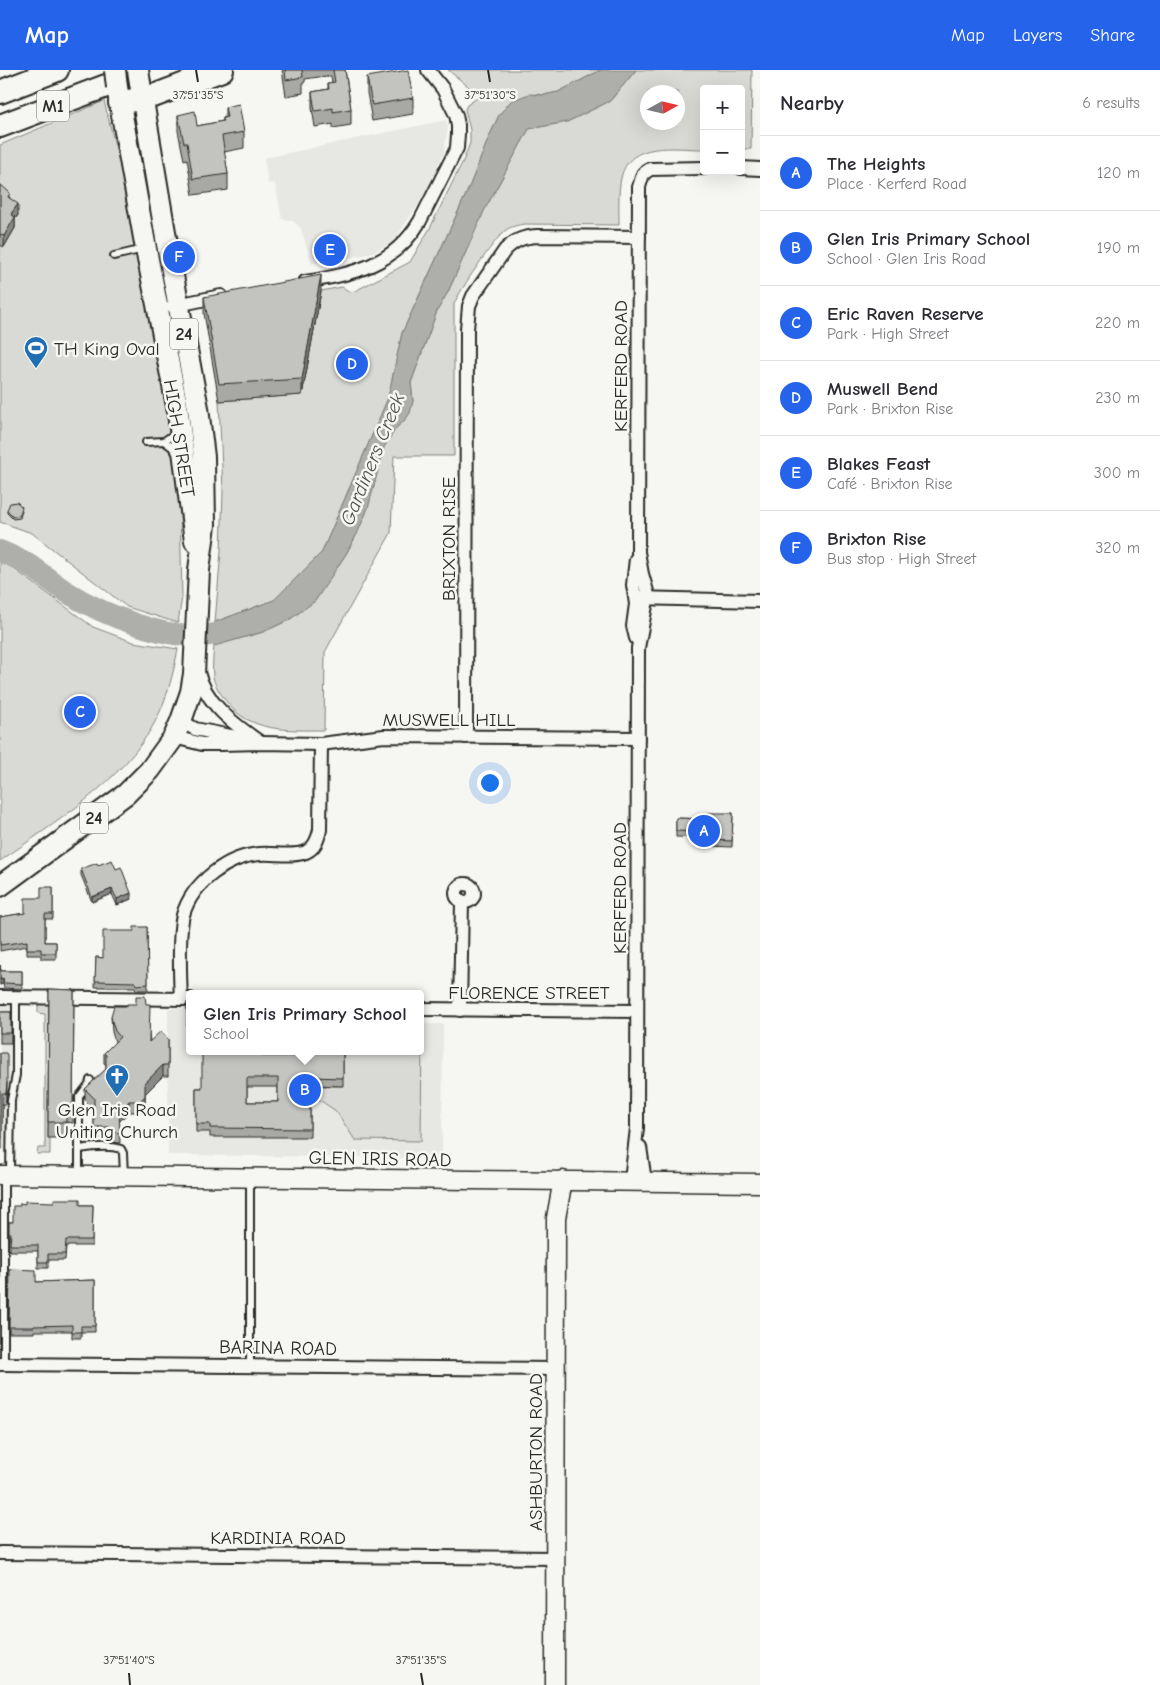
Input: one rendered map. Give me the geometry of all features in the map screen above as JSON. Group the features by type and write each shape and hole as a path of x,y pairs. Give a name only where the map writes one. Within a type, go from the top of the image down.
{"highway":[{"name":"M1","path":"0,92 57,70"},
{"path":"115,89 141,86 222,70"},
{"name":"M1","path":"0,126 115,89"}],"main road":[{"name":"HIGH STREET","path":"141,86 157,247 158,310 181,430 199,570"},
{"name":"HIGH STREET","path":"0,886 126,794 150,770 177,729 191,692 196,656 199,570 205,525 204,456 198,408 179,304 157,247 115,89"},
{"name":"GLEN IRIS ROAD","path":"5,1175 638,1181 760,1185"},
{"name":"ASHBURTON ROAD","path":"555,1685 556,1180"}],"street":[{"path":"290,284 358,271 394,252 414,232 457,148 458,141 456,115 443,89 428,70"},
{"name":"KERFERD ROAD","path":"638,1181 638,648 642,598 633,584 633,573 638,552 640,180 646,171 654,168 700,168"},
{"path":"745,168 760,169"},
{"name":"BRIXTON RISE","path":"466,737 467,329 472,296 505,250 511,244 523,238 537,236 640,237"},
{"path":"158,310 232,294"},
{"path":"642,598 760,600"},
{"path":"196,656 203,685 219,710 230,721 261,743"},
{"name":"MUSWELL HILL","path":"177,729 195,729 261,743 321,744 384,736 638,738"},
{"path":"0,997 185,999 181,925 186,905 200,886 217,870 236,859 261,854 302,853 310,849 317,841 320,830 321,744"},
{"path":"460,1010 462,901"},
{"name":"FLORENCE STREET","path":"424,1010 637,1011"},
{"name":"BARINA ROAD","path":"2,1364 556,1369"},
{"name":"KARDINIA ROAD","path":"0,1553 556,1558"}],"lane":[{"path":"114,256 157,247"},
{"path":"146,442 164,441 181,430"},
{"path":"164,441 172,446 186,465"},
{"path":"2,1364 5,1175 10,1107 16,1075 16,997"},
{"path":"79,1176 79,1097 90,1080"},
{"path":"80,1149 91,1147 121,1149 123,1153 124,1177"},
{"path":"250,1178 250,1366"}],"shaded area":[{"path":"448,70 601,70 558,92 544,95 536,94 511,101 499,115 468,190 402,333 388,398 322,552 274,600 215,622 221,551 223,491 219,401 302,395 321,291 342,287 350,292 355,291 410,262 430,228 464,159 470,143 470,130 465,109 467,105 480,96"},
{"path":"636,70 752,70 751,149 745,149 745,85 700,85 700,149 654,149 633,157 626,166 621,178 619,225 517,225 506,230 494,243 454,304 454,456 394,456 391,533 325,652 324,730 270,728 246,719 226,701 215,683 213,677 214,646 263,632 289,620 315,601 357,534 368,508 384,447 396,428 406,419 413,401 411,383 437,311 448,292 485,209 529,129 567,122 610,101"},
{"path":"104,101 131,210 179,465 182,597 178,623 127,607 32,533 0,522 0,145"},
{"path":"446,120 448,127 444,153 423,197 394,241 364,255 312,264 301,228 293,221 282,219 275,183 268,184 264,158"},
{"path":"0,562 13,568 93,627 133,642 178,649 163,705 141,744 125,764 86,800 0,861"},
{"path":"0,1002 21,1003 19,1102 14,1102 13,1154 0,1149"},
{"path":"38,1003 49,1003 48,1137 50,1138 50,1154 37,1154 38,1148 45,1148 45,1014 38,1013"},
{"path":"168,1008 186,1008 186,1055 424,1055 424,1024 443,1024 442,1158 168,1155"},
{"path":"343,1055 422,1055 421,1141 355,1140 336,1111 312,1095 318,1086 342,1086"}],"water":[{"path":"601,70 636,70 610,101 567,122 529,129 485,209 448,292 437,311 411,383 413,401 410,413 396,428 384,447 368,508 357,534 315,601 289,620 263,632 214,646 215,622 274,600 322,552 388,398 402,333 468,190 499,115 511,101 529,94 544,95 558,92"}],"building":[{"path":"285,70 302,70 303,77 286,80"},
{"path":"333,70 345,70 351,109 333,112 333,108 315,111 312,92 329,89 328,83 335,82"},
{"path":"408,70 413,98 372,105 367,77"},
{"path":"239,104 244,132 222,136 228,174 193,179 187,143 184,143 178,115 195,111 197,126 223,121 223,118 227,117 225,107"},
{"path":"0,184 10,193 8,197 18,204 11,214 15,217 4,236 0,234"},
{"path":"321,275 302,379 219,384 204,297"},
{"path":"17,502 22,507 20,515 13,516 7,510 10,503"},
{"path":"708,813 733,813 732,841 707,840 707,832 676,831 676,818 708,819"},
{"path":"112,860 116,869 121,867 131,893 117,899 112,889 92,897 81,869"},
{"path":"41,887 53,887 53,914 45,914 45,942 56,942 56,953 41,953 41,949 27,949 27,941 0,945 0,917 25,913 25,898 41,898"},
{"path":"134,927 147,927 148,984 136,985 135,982 95,981 96,957 103,958 103,931 134,931"},
{"path":"0,965 1,971 22,971 22,984 4,983 3,979 0,979"},
{"path":"49,989 74,990 73,1106 66,1106 66,1122 48,1122"},
{"name":"Glen Iris Road Uniting Church","path":"136,996 145,996 146,1004 150,1004 149,1042 161,1031 168,1039 168,1065 163,1065 145,1083 145,1096 140,1101 129,1101 119,1111 120,1133 110,1131 110,1127 94,1127 94,1098 85,1089 106,1069 106,1055 104,1053 120,1037 115,1031 111,1016 114,1006 136,1004"},
{"path":"0,1012 11,1012 11,1033 0,1033"},
{"path":"0,1053 6,1053 7,1055 6,1093 2,1093 2,1138 0,1138"},
{"path":"202,1055 343,1055 343,1078 310,1077 310,1129 210,1128 210,1124 196,1124 196,1088 202,1088","holes":["247,1078 278,1078 278,1102 247,1102"]},
{"path":"54,1199 80,1199 80,1205 93,1205 92,1240 66,1240 65,1254 48,1254 48,1262 38,1262 38,1245 10,1245 11,1233 9,1233 9,1222 13,1222 13,1206 20,1206 20,1203 25,1204 25,1201 54,1202"},
{"path":"10,1269 36,1270 36,1282 95,1280 95,1326 81,1326 81,1332 72,1332 72,1325 9,1327"}],"waterway":[{"name":"Gardiners Creek","path":"0,551 21,560 80,600 138,625 179,635 198,636 215,634 244,624"}],"place":[{"name":"Blakes Feast","path":"330,250"},
{"name":"Brixton Rise","path":"179,257"},
{"name":"Muswell Bend","path":"352,364"},
{"name":"TH King Oval","path":"36,369"},
{"name":"Eric Raven Reserve","path":"80,712"},
{"name":"The Heights","path":"704,831"},
{"name":"Glen Iris Primary School","path":"305,1090"},
{"name":"Glen Iris Road Uniting Church","path":"117,1097"}]}
